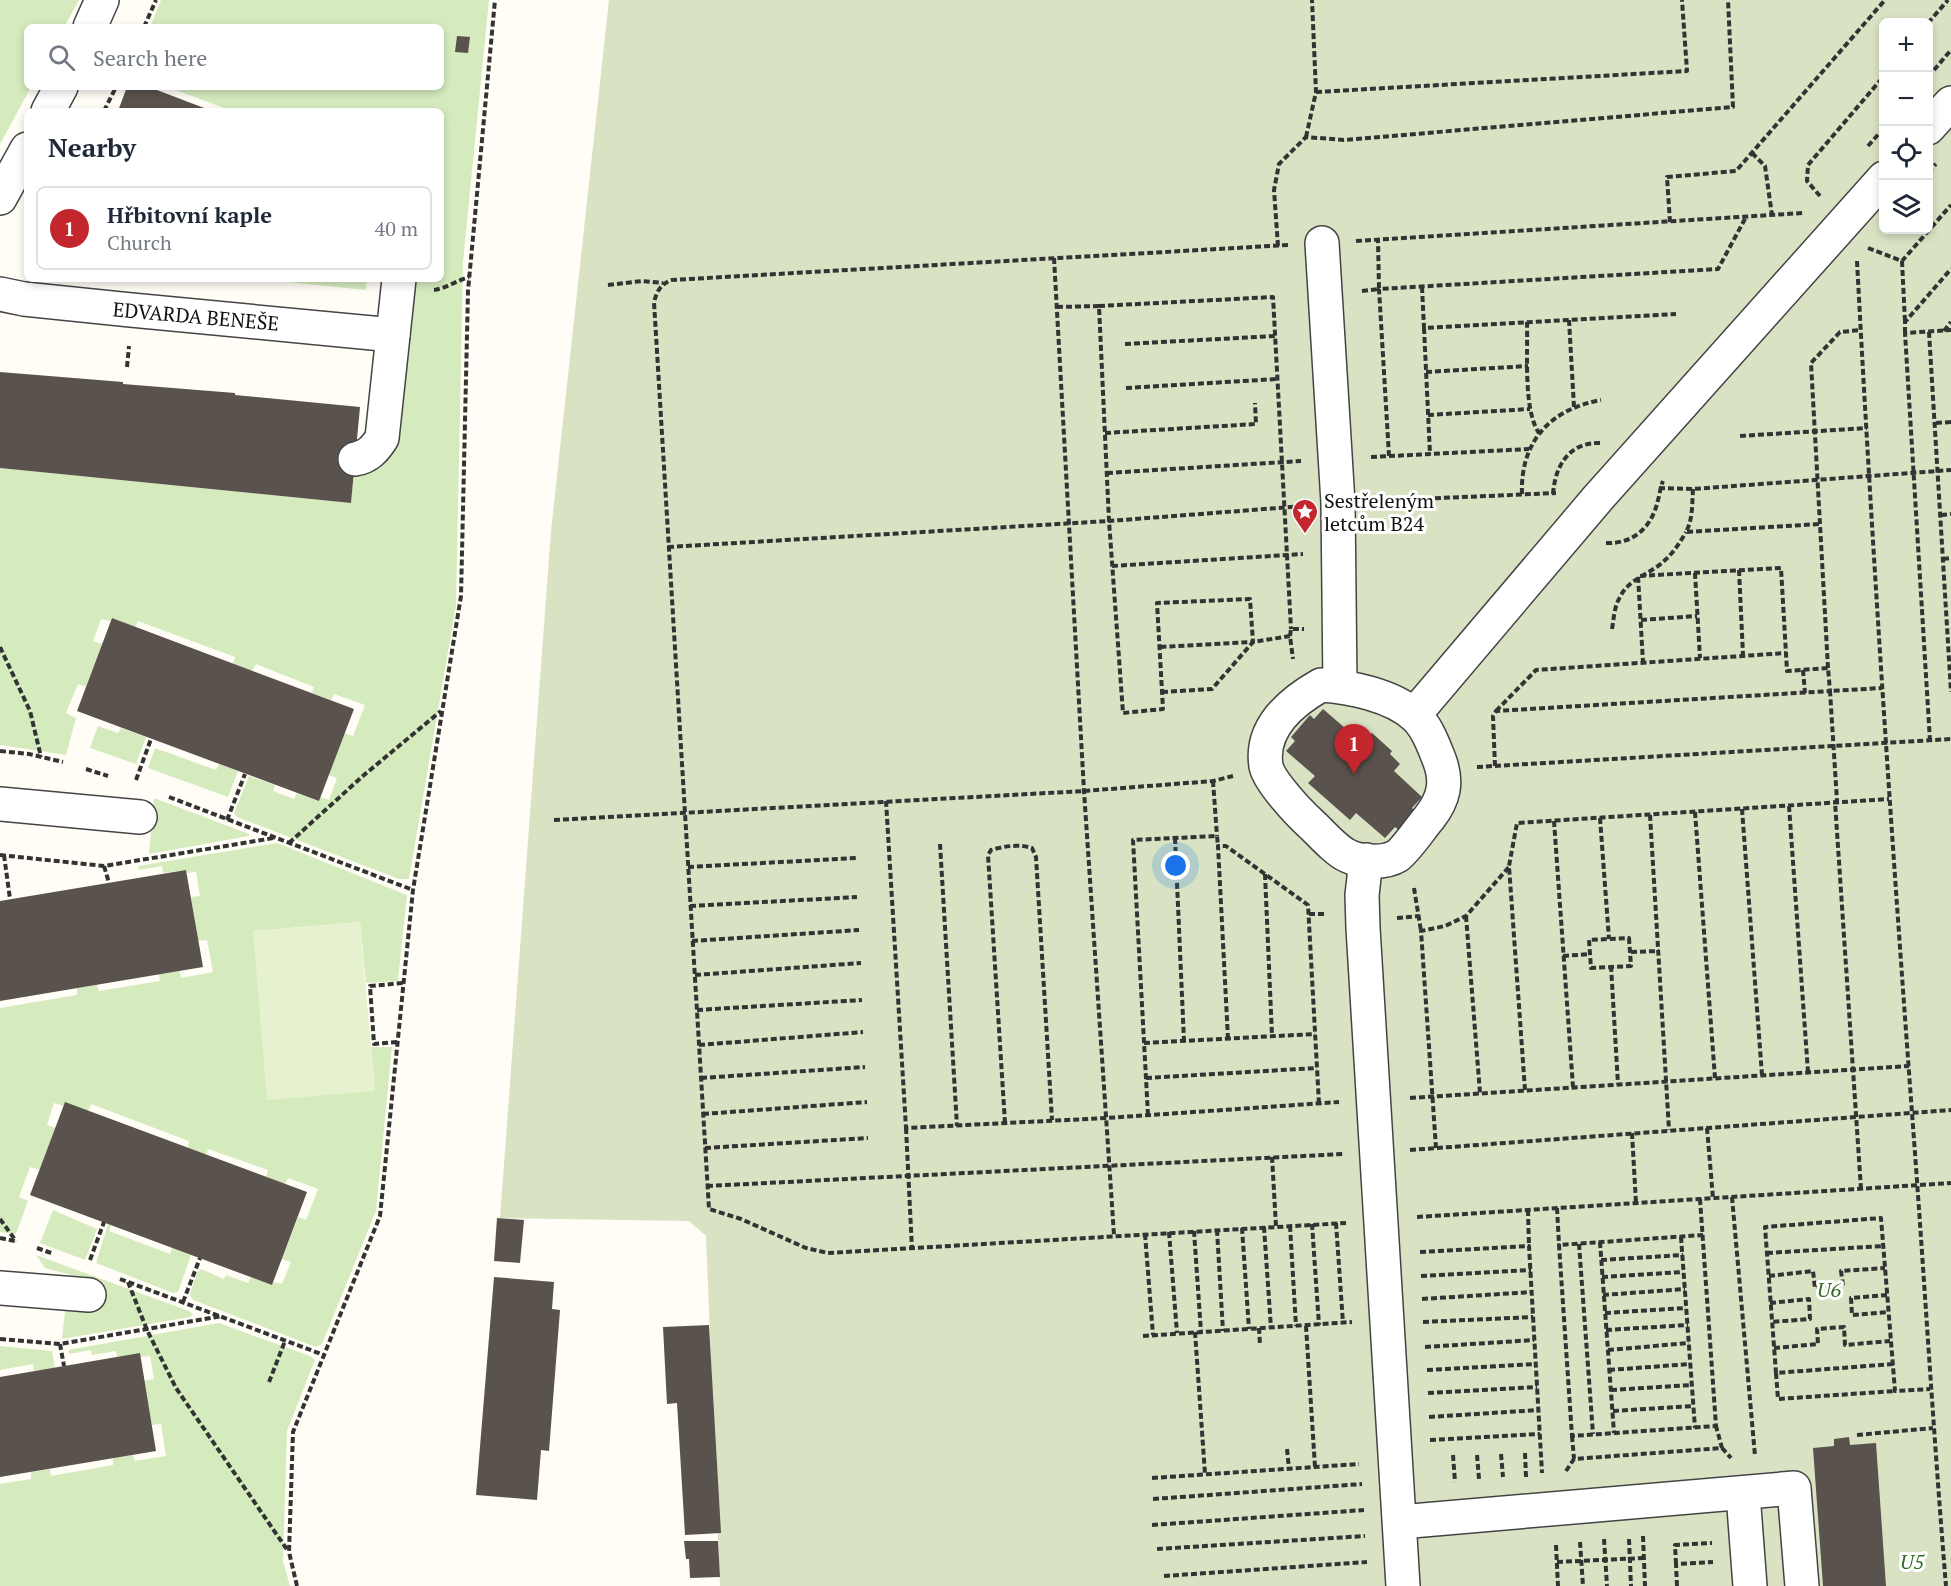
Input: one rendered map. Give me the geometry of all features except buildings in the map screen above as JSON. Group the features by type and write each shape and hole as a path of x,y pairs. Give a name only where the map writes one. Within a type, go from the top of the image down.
{"street":[{"path":"91,24 102,0"},
{"path":"50,108 59,90"},
{"path":"1931,126 1951,103"},
{"path":"0,198 24,154"},
{"path":"1414,715 1598,498 1882,180"},
{"path":"1322,243 1340,550 1327,687"},
{"path":"355,459 372,452 382,438 399,282"},
{"name":"EDVARDA BENEŠE","path":"0,294 121,309 393,335"},
{"path":"1381,858 1346,856 1291,806 1266,767 1267,738 1278,719 1296,700 1327,687 1365,690 1414,715 1432,741 1443,769 1445,787 1439,805 1381,858 1362,895 1400,1522 1794,1488 1802,1586"},
{"path":"0,804 150,806"},
{"path":"0,1288 89,1281"},
{"path":"1743,1494 1750,1586"}],"path":[{"path":"145,24 156,0"},
{"path":"297,1586 289,1552 293,1432 380,1216 412,890 461,596 468,291 495,0"},
{"path":"1278,246 1274,190 1279,164 1306,137 1316,92 1312,0"},
{"path":"1316,92 1687,71 1682,0"},
{"path":"1306,137 1344,140 1733,107 1728,0"},
{"path":"1670,222 1668,177 1736,171 1886,0"},
{"path":"1933,18 1948,0"},
{"path":"1932,72 1951,50"},
{"path":"1822,199 1807,181 1808,165 1879,82"},
{"path":"106,108 114,90"},
{"path":"1752,153 1765,166 1772,215"},
{"path":"1930,741 1912,472 1902,261 1951,205"},
{"path":"608,285 642,281 664,283 672,280 1810,213"},
{"path":"1379,290 1718,269 1746,217"},
{"path":"1378,240 1389,456"},
{"path":"1870,248 1902,261"},
{"path":"1857,253 1885,743 1946,1586"},
{"path":"1054,258 1067,523 1114,1235"},
{"path":"1905,322 1951,269"},
{"path":"664,283 657,291 654,302 709,1209 741,1219 806,1248 828,1253 1380,1221 1951,1183"},
{"path":"1422,287 1430,454"},
{"path":"1057,307 1273,297 1291,629"},
{"path":"1099,306 1109,521 1123,712 1163,709 1159,646 1157,603 1250,599 1253,642 1212,688 1162,692"},
{"path":"1424,328 1676,314"},
{"path":"1569,320 1574,407"},
{"path":"1527,322 1530,408 1533,425 1539,434"},
{"path":"1944,331 1951,322"},
{"path":"1861,330 1840,332 1811,363 1834,746 1837,801 1835,802 1861,1189"},
{"path":"1905,333 1951,330"},
{"path":"1929,332 1944,559 1949,601 1951,692"},
{"path":"1125,344 1275,336"},
{"path":"1426,372 1528,366"},
{"path":"1126,388 1277,379"},
{"path":"1521,494 1522,470 1539,434 1556,417 1574,407 1601,400"},
{"path":"1105,433 1256,424 1255,403"},
{"path":"1428,414 1530,408"},
{"path":"1936,423 1951,422"},
{"path":"1740,436 1867,428"},
{"path":"1336,459 1530,449"},
{"path":"1107,473 1282,463"},
{"path":"1660,489 1693,489 1951,470"},
{"path":"1612,629 1615,607 1621,594 1638,576 1655,568 1677,548 1690,525 1693,489"},
{"path":"668,547 1109,521 1338,503 1553,493 1598,498"},
{"path":"1941,515 1951,514"},
{"path":"1686,532 1820,524"},
{"path":"1112,566 1286,556 1340,550"},
{"path":"1944,559 1951,558"},
{"path":"1638,576 1781,568 1787,671 1828,668"},
{"path":"1739,570 1743,655"},
{"path":"1695,573 1700,658"},
{"path":"1638,576 1643,662"},
{"path":"1641,620 1697,616"},
{"path":"1159,646 1253,642 1290,636 1294,664 1327,687"},
{"path":"0,647 30,711 41,757"},
{"path":"1495,766 1493,716 1536,670 1786,653"},
{"path":"1803,670 1805,693"},
{"path":"1496,711 1882,688"},
{"path":"289,843 364,775 442,710"},
{"path":"135,785 151,739"},
{"path":"1443,769 1951,739"},
{"path":"0,751 63,762"},
{"path":"554,820 1084,791 1213,781 1266,767"},
{"path":"86,769 115,778"},
{"path":"226,820 244,774"},
{"path":"1213,781 1228,1039"},
{"path":"1525,1090 1509,866 1517,823 1889,799"},
{"path":"886,801 912,1249"},
{"path":"150,806 226,820 412,890"},
{"path":"1789,806 1808,1072"},
{"path":"1742,809 1762,1075"},
{"path":"1695,812 1715,1078"},
{"path":"1650,815 1669,1130"},
{"path":"1600,818 1609,939"},
{"path":"1554,821 1573,1087"},
{"path":"1148,1115 1133,840 1217,836"},
{"path":"10,899 2,855 104,866 275,838"},
{"path":"1175,838 1184,1041"},
{"path":"940,844 957,1126"},
{"path":"1005,1124 988,855 991,850 1000,847 1026,846 1032,848 1036,857 1052,1121"},
{"path":"1218,846 1226,846 1308,905 1319,1104"},
{"path":"688,867 856,858"},
{"path":"1381,858 1413,883 1419,910 1436,1148"},
{"path":"104,866 109,883"},
{"path":"1421,932 1445,926 1466,916 1509,866"},
{"path":"1265,874 1272,1036"},
{"path":"690,906 857,897"},
{"path":"1466,916 1480,1093"},
{"path":"692,941 859,930"},
{"path":"1629,938 1631,966 1591,968 1589,940 1609,939 1629,938"},
{"path":"1631,952 1659,951"},
{"path":"1563,956 1590,954"},
{"path":"695,975 861,963"},
{"path":"1611,966 1618,1084"},
{"path":"397,1042 374,1044 370,1016 370,986 403,983"},
{"path":"697,1010 862,1000"},
{"path":"699,1045 863,1032"},
{"path":"1144,1044 1315,1034"},
{"path":"1402,1098 1909,1066"},
{"path":"701,1078 865,1067"},
{"path":"1146,1078 1317,1068"},
{"path":"703,1114 867,1102"},
{"path":"906,1128 1107,1118 1342,1102"},
{"path":"1406,1150 1951,1110"},
{"path":"1707,1128 1713,1198"},
{"path":"1632,1133 1636,1203"},
{"path":"705,1148 868,1138"},
{"path":"707,1186 1343,1154"},
{"path":"1272,1157 1276,1226"},
{"path":"1732,1197 1754,1444"},
{"path":"1557,1208 1574,1459 1722,1448 1716,1426 1700,1199"},
{"path":"1528,1210 1542,1476"},
{"path":"1895,1391 1881,1218 1766,1227 1778,1399 1930,1389"},
{"path":"0,1219 16,1241 0,1238"},
{"path":"89,1281 104,1222"},
{"path":"1336,1223 1342,1323"},
{"path":"1312,1224 1319,1325"},
{"path":"1290,1226 1296,1326"},
{"path":"1264,1227 1271,1328"},
{"path":"1242,1228 1249,1329"},
{"path":"1217,1230 1223,1331"},
{"path":"1194,1231 1201,1332"},
{"path":"1169,1232 1177,1333"},
{"path":"1145,1233 1153,1335"},
{"path":"1559,1245 1703,1235"},
{"path":"1681,1237 1695,1428"},
{"path":"1600,1242 1614,1433"},
{"path":"1579,1244 1593,1434"},
{"path":"1767,1253 1883,1245"},
{"path":"1420,1252 1529,1246"},
{"path":"38,1248 58,1256"},
{"path":"1601,1260 1683,1255"},
{"path":"183,1302 200,1258"},
{"path":"1769,1276 1814,1271 1815,1288 1843,1286 1841,1271 1885,1268"},
{"path":"1421,1276 1531,1270"},
{"path":"1602,1277 1683,1272"},
{"path":"118,1278 324,1355"},
{"path":"128,1282 147,1330 176,1388 289,1552"},
{"path":"1603,1295 1685,1289"},
{"path":"1422,1299 1532,1292"},
{"path":"1887,1295 1851,1298 1852,1315 1888,1312"},
{"path":"1770,1303 1809,1299 1810,1319 1771,1322"},
{"path":"1605,1313 1686,1308"},
{"path":"0,1339 60,1344 222,1317"},
{"path":"1423,1322 1533,1317"},
{"path":"1143,1336 1386,1320"},
{"path":"1606,1330 1688,1325"},
{"path":"1306,1326 1315,1467"},
{"path":"1774,1348 1818,1344 1817,1329 1844,1327 1845,1345 1891,1341"},
{"path":"1259,1328 1260,1345"},
{"path":"1195,1332 1205,1474"},
{"path":"1425,1347 1534,1340"},
{"path":"269,1382 285,1341"},
{"path":"1608,1350 1689,1343"},
{"path":"60,1344 64,1366"},
{"path":"1426,1370 1536,1364"},
{"path":"1609,1370 1690,1364"},
{"path":"1776,1373 1893,1364"},
{"path":"1611,1390 1692,1385"},
{"path":"1428,1393 1537,1387"},
{"path":"1613,1411 1693,1406"},
{"path":"1429,1417 1539,1410"},
{"path":"1572,1436 1716,1426"},
{"path":"1857,1435 1933,1428"},
{"path":"1430,1440 1540,1434"},
{"path":"1287,1449 1289,1469"},
{"path":"1501,1454 1503,1484"},
{"path":"1525,1454 1527,1483"},
{"path":"1453,1455 1455,1487"},
{"path":"1477,1455 1479,1485"},
{"path":"1152,1478 1315,1467 1400,1522"},
{"path":"1153,1500 1400,1522"},
{"path":"1590,1507 1630,1558 1631,1586"},
{"path":"1590,1507 1605,1560 1606,1586"},
{"path":"1583,1586 1581,1561 1590,1507"},
{"path":"1558,1586 1557,1562 1590,1507"},
{"path":"1152,1525 1400,1522"},
{"path":"1156,1549 1400,1522"},
{"path":"1164,1576 1400,1522"},
{"path":"1677,1586 1675,1545 1716,1542"},
{"path":"1557,1562 1644,1558 1645,1586"},
{"path":"1676,1564 1717,1562"}],"green space":[{"path":"0,0 79,0 66,24 24,24 24,90 29,90 0,144"},
{"path":"161,0 489,0 463,262 456,605 409,879 399,879 237,817 234,813 249,776 275,785 273,791 294,799 297,793 319,801 320,797 329,800 337,778 328,775 344,733 353,736 365,705 334,694 331,700 312,693 314,687 256,664 252,671 233,664 235,657 138,621 135,627 112,618 110,621 101,619 93,641 102,644 86,687 78,684 66,713 76,718 66,755 0,745 0,468 351,503 354,471 378,468 386,461 392,448 409,282 444,282 444,108 224,108 176,90 444,90 444,24 151,24"},
{"path":"609,0 1951,0 1951,1586 720,1586 706,1236 689,1221 500,1218 551,531"},
{"path":"287,282 367,282 366,290"},
{"path":"98,726 118,733 121,728 146,737 136,764 90,748"},
{"path":"155,748 216,770 219,764 238,771 228,797 148,768"},
{"path":"154,798 249,834 249,836 149,854"},
{"path":"277,843 407,895 398,981 366,983 360,922 253,931 375,1091 371,1047 392,1047 376,1211 322,1344 316,1347 193,1300 190,1294 197,1273 201,1269 224,1279 226,1275 248,1283 251,1277 272,1285 274,1282 282,1284 291,1262 282,1259 298,1217 306,1220 318,1189 288,1178 285,1184 266,1177 268,1170 208,1149 206,1155 188,1148 189,1141 91,1104 88,1111 65,1103 64,1106 54,1103 47,1125 55,1128 40,1170 30,1167 19,1197 28,1201 16,1234 0,1232 0,1008 77,995 77,988 97,985 99,991 160,981 159,974 180,971 181,978 213,972 207,940 198,941 191,897 200,896 196,872 187,873 186,870 163,873 162,866 139,870 138,866"},
{"path":"360,922 375,1091 267,1100 253,931"},
{"path":"53,1210 97,1229 85,1260 40,1243"},
{"path":"108,1224 111,1225 109,1231 170,1254 172,1248 191,1255 178,1292 173,1293 96,1263"},
{"path":"36,1255 193,1314 190,1317 62,1339 65,1311 88,1312 90,1280 45,1268"},
{"path":"219,1323 310,1356 315,1360 287,1431 283,1561 290,1586 0,1586 0,1484 31,1479 31,1472 50,1469 51,1476 113,1465 113,1458 133,1455 135,1461 166,1456 161,1424 152,1425 144,1381 154,1379 150,1356 141,1357 140,1354 117,1357 116,1351 92,1355 91,1350 69,1354 68,1350"},
{"path":"0,1346 52,1351 55,1368 34,1371 33,1364 0,1370"}],"place":[{"name":"Sestřeleným letcům B24","path":"1305,535"},
{"name":"Hřbitovní kaple","path":"1354,774"}],"park label":[{"name":"U6","path":"1829,1289"},
{"name":"U5","path":"1912,1561"}]}
